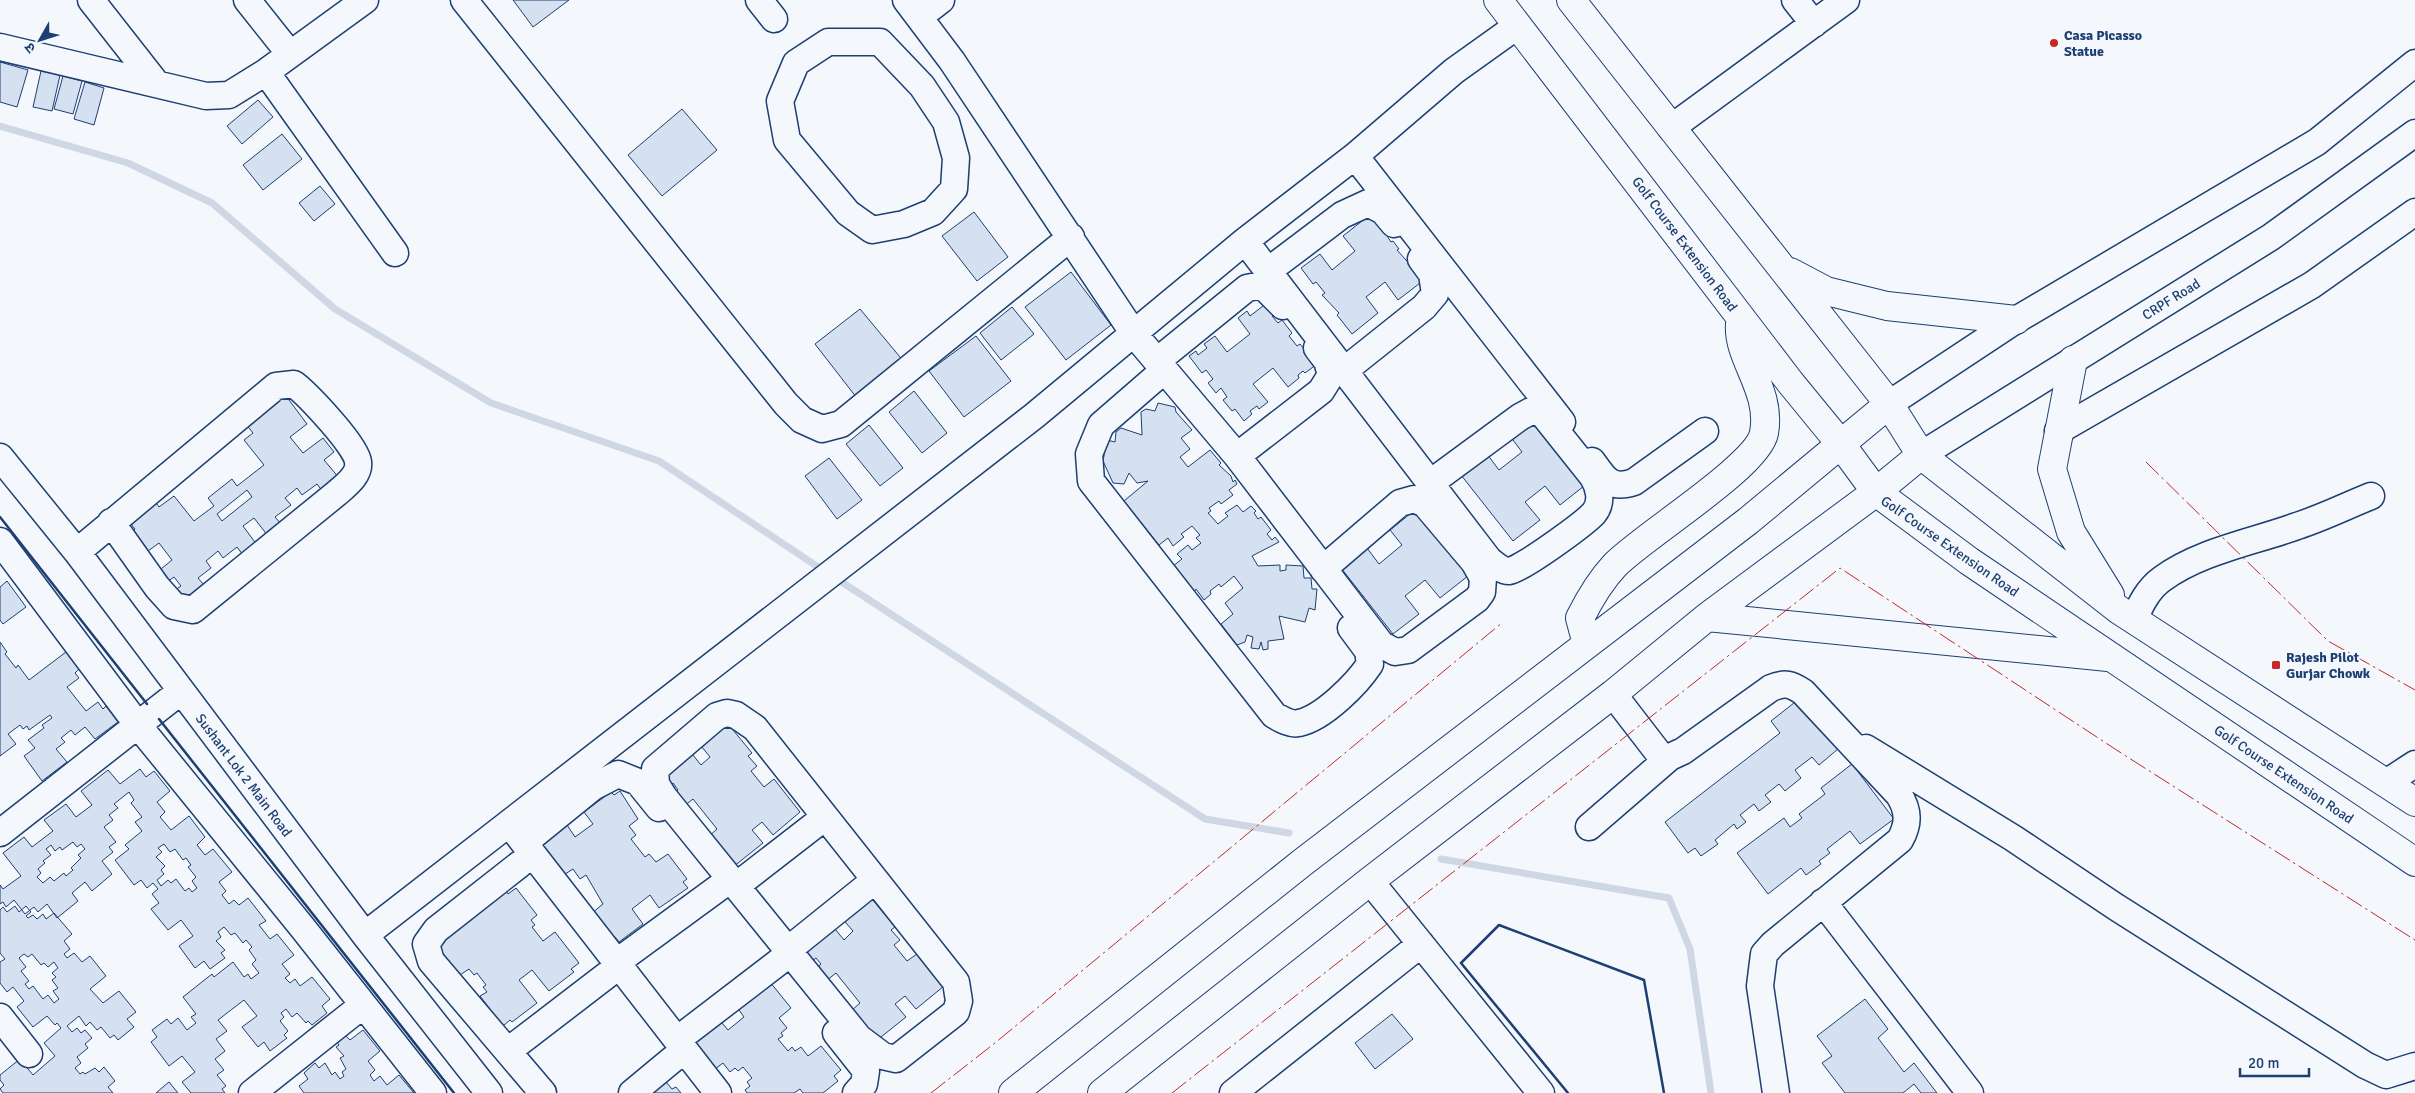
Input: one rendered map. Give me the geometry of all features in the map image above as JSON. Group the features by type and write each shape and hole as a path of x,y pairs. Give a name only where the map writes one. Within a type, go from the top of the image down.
{"main road":[{"name":"Golf Course Extension Road","path":"1498,0 1876,492 1969,561 2112,658 2413,856"},
{"path":"1571,0 1889,404 1921,455 2126,614 2415,802"},
{"path":"1780,266 1826,291 1887,306 2016,320"},
{"path":"1587,644 1580,618 1595,588 1617,563 1740,466 1760,444 1764,433 1764,402 1758,381 1739,334 1740,317"},
{"path":"2073,360 2052,469 2071,532 2126,614"},
{"path":"1013,1093 1303,862 1748,520 1889,404"},
{"path":"1102,1093 1189,1022 1613,694 1707,617 1876,492 1921,455"},
{"path":"1707,617 2112,658"}],"street":[{"path":"91,0 156,83"},
{"path":"247,0 290,54"},
{"path":"0,47 206,96 229,95 266,72 365,0"},
{"path":"464,0 786,404 802,420 822,429 841,424 1071,236"},
{"path":"941,0 913,8 952,61 1071,236 1129,338 1155,370 1368,651 1370,664 1359,682 1318,715 1298,724 1286,722 1274,715 1091,481 1089,454 1101,425 1155,370 1247,288 1262,285 1274,295 1327,361 1331,375 1321,391 1237,456"},
{"path":"1795,0 1814,24"},
{"path":"1671,128 1846,0"},
{"path":"543,1093 431,960 426,944 512,841 660,708 1034,416 1245,241 1355,156 1454,71 1517,26"},
{"path":"828,42 880,42 922,86 946,122 956,158 954,189 933,212 904,224 872,230 848,213 787,140 780,101 796,63 828,42"},
{"path":"922,86 952,61"},
{"path":"266,72 396,253"},
{"path":"1889,404 2016,320 2317,142 2411,75"},
{"name":"CRPF Road","path":"1921,455 2271,237 2415,132"},
{"path":"1355,156 1608,482 1623,486 1634,482 1705,431"},
{"path":"1268,271 1342,215 1368,203 1384,211 1414,250 1432,274 1434,294 1424,307 1344,370"},
{"path":"2058,431 2312,285 2415,212"},
{"path":"1245,241 1429,484 1489,560 1508,571 1526,564 1595,512 1600,498 1599,487 1593,477 1542,413 1531,411 1520,417 1429,484"},
{"path":"1155,370 1237,456 1323,569 1381,644 1395,652 1408,650 1477,599 1482,592 1483,578 1474,562 1425,504 1414,498 1400,503 1323,569"},
{"path":"77,552 110,522 276,386 294,384 306,394 354,449 359,462 354,477 337,493 193,610 174,606 156,587 110,522"},
{"name":"Sushant Lok 2 Main Road","path":"0,457 77,552 365,935 489,1093"},
{"path":"2126,614 2144,599 2162,579 2180,569 2205,557 2299,526 2371,496"},
{"path":"0,541 137,724 433,1093"},
{"path":"1589,826 1670,757 1683,752 1771,688 1781,684 1790,684 1803,692 1839,733 1899,795 1907,808 1907,828 1900,840 1764,954 1760,986 1776,1093"},
{"path":"3,825 181,691"},
{"path":"1613,694 1660,755 1670,757"},
{"path":"660,708 688,740"},
{"path":"728,886 664,797 656,784 655,769 718,716 727,713 736,715 755,728 956,982 959,1001 956,1012 896,1059 883,1056 859,1038 784,956"},
{"path":"1839,733 2013,838 2116,907 2365,1065 2386,1075 2415,1066"},
{"path":"2386,783 2415,764"},
{"path":"365,935 593,787 618,774 638,782 728,886 784,956 866,1071 864,1084 856,1093"},
{"path":"508,1050 612,968 825,817"},
{"path":"512,841 675,1050 718,1093"},
{"path":"632,1093 675,1050 875,880"},
{"path":"1370,881 1541,1093"},
{"path":"1824,902 1970,1093"},
{"path":"1244,1090 1421,944"},
{"path":"252,1093 363,1005"},
{"path":"0,1016 29,1054"},
{"path":"675,1050 699,1093"}],"building":[{"path":"513,0 569,0 533,27"},
{"path":"0,62 28,70 17,107 0,102"},
{"path":"41,71 60,75 52,111 33,107"},
{"path":"63,76 82,81 73,114 54,109"},
{"path":"85,82 104,88 94,125 74,119"},
{"path":"258,100 273,117 242,144 227,126"},
{"path":"682,109 717,150 662,196 628,155"},
{"path":"282,134 302,159 263,190 243,165"},
{"path":"320,186 335,204 314,221 299,203"},
{"path":"974,212 1008,257 977,281 942,236"},
{"path":"1372,213 1391,242 1393,241 1399,249 1397,250 1424,280 1398,300 1385,282 1366,297 1378,313 1352,334 1337,315 1339,313 1322,295 1325,293 1316,282 1313,284 1301,268 1320,254 1332,270 1355,251 1343,236"},
{"path":"1071,272 1111,325 1066,360 1025,307"},
{"path":"1269,294 1281,309 1272,316 1278,323 1282,320 1292,333 1289,336 1297,346 1300,344 1317,364 1305,373 1303,371 1298,375 1299,378 1288,387 1273,368 1253,384 1268,402 1259,409 1257,406 1250,411 1252,414 1244,421 1235,409 1232,411 1223,400 1227,397 1221,388 1216,393 1208,383 1213,379 1206,370 1202,373 1189,356 1196,351 1198,355 1207,348 1204,344 1215,336 1227,352 1250,334 1238,318 1247,311 1250,316 1263,306 1259,302"},
{"path":"1012,307 1034,334 1001,360 980,333"},
{"path":"860,309 905,363 860,402 815,344"},
{"path":"976,336 1011,381 964,417 929,371"},
{"path":"914,391 947,433 922,453 889,412"},
{"path":"283,392 307,424 290,437 303,453 323,438 334,452 324,460 340,479 323,492 317,484 302,495 297,488 285,498 291,505 275,517 282,525 268,536 254,518 243,526 257,545 243,555 237,547 223,558 218,551 206,561 211,568 198,578 205,586 185,602 175,590 181,586 174,577 164,584 156,573 172,560 159,543 144,554 128,535 135,529 126,518 154,500 159,507 174,496 194,521 214,506 208,498 232,479 237,486 264,465 244,440 253,433 245,423","holes":["247,490 252,497 222,521 217,514"]},
{"path":"1158,403 1175,407 1176,412 1192,430 1181,438 1190,449 1180,457 1188,467 1210,450 1221,463 1219,465 1231,476 1233,482 1235,480 1237,484 1229,490 1233,495 1221,504 1219,501 1209,508 1211,511 1208,513 1218,524 1228,516 1225,513 1237,505 1243,512 1251,506 1256,511 1254,513 1258,519 1261,517 1271,530 1267,534 1272,540 1275,537 1279,542 1252,556 1258,566 1280,565 1280,571 1286,570 1286,565 1303,566 1304,578 1311,578 1312,589 1317,589 1315,610 1309,608 1305,622 1279,616 1284,639 1268,641 1268,649 1263,650 1261,642 1259,649 1251,648 1253,637 1247,635 1245,642 1237,645 1221,624 1233,614 1225,603 1243,588 1234,576 1221,587 1219,584 1210,591 1211,594 1204,600 1196,589 1194,592 1173,566 1182,559 1177,554 1188,545 1192,550 1201,543 1196,538 1200,535 1192,526 1181,534 1184,537 1173,546 1168,538 1159,545 1124,501 1148,481 1137,483 1129,473 1124,484 1113,483 1103,461 1107,440 1115,442 1116,432 1121,428 1142,435 1141,412 1146,409 1155,411"},
{"path":"1537,416 1589,482 1560,505 1545,486 1525,502 1540,520 1513,541 1461,475 1487,454 1499,470 1522,452 1510,436"},
{"path":"869,425 903,468 880,486 846,444"},
{"path":"829,458 862,500 837,519 805,476"},
{"path":"1416,509 1468,576 1440,598 1425,580 1405,596 1419,614 1393,634 1341,568 1367,548 1379,564 1402,545 1390,530"},
{"path":"7,581 26,607 3,624 0,620 0,587"},
{"path":"0,642 7,652 5,654 16,668 18,665 29,680 66,652 79,669 75,673 79,678 67,687 86,711 98,702 103,709 106,706 118,722 95,739 85,727 75,735 71,730 61,738 65,742 56,749 67,762 42,781 24,756 35,748 28,740 44,728 42,725 52,718 50,715 29,730 27,726 23,729 20,725 8,734 16,744 0,756"},
{"path":"1799,699 1838,749 1819,765 1812,757 1795,770 1801,778 1785,791 1779,784 1765,795 1771,802 1759,811 1754,804 1740,815 1746,822 1737,829 1734,824 1715,840 1718,844 1701,856 1695,848 1688,853 1665,822 1780,733 1771,721"},
{"path":"724,719 752,753 748,756 757,766 751,771 764,787 774,779 800,812 773,835 762,822 752,830 763,843 733,867 708,837 717,829 693,799 683,807 673,794 678,790 673,783 668,788 657,775 688,749 701,765 710,757 697,741"},
{"path":"1852,764 1894,819 1860,844 1850,831 1827,849 1830,853 1819,861 1821,864 1806,875 1801,868 1768,894 1737,853 1784,818 1790,827 1802,818 1799,814 1825,794 1821,788"},
{"path":"140,769 146,777 154,771 170,791 157,802 165,812 160,817 171,830 189,816 205,837 197,845 205,855 213,849 232,872 219,882 226,891 222,895 229,904 234,900 239,905 248,898 266,921 259,925 270,939 277,934 294,955 282,964 290,974 285,978 290,983 295,979 300,986 312,977 330,999 322,1006 327,1013 312,1025 308,1021 306,1023 297,1013 292,1017 286,1009 281,1013 284,1017 280,1021 288,1031 284,1035 287,1038 270,1051 264,1042 258,1047 242,1027 257,1016 244,1000 218,1020 227,1031 216,1039 225,1051 215,1059 224,1070 217,1075 226,1086 222,1089 225,1093 191,1093 182,1082 195,1072 182,1056 169,1066 151,1042 157,1037 152,1030 167,1019 171,1024 178,1018 187,1030 196,1023 191,1017 196,1014 183,997 212,974 214,977 233,962 244,977 248,974 251,979 259,973 252,964 256,960 249,950 252,947 246,940 243,943 235,933 231,935 224,927 218,932 221,937 216,941 225,950 221,953 225,958 210,969 204,961 195,968 179,946 193,936 181,920 168,930 151,909 159,903 152,894 158,889 153,883 147,888 141,880 134,885 115,860 129,849 125,845 142,831 135,822 142,817 131,803 134,800 129,792 114,804 118,808 109,815 113,820 104,827 116,842 109,847 113,852 102,861 112,874 92,891 85,882 72,893 78,901 57,918 47,904 38,912 34,907 25,914 14,900 6,907 3,902 0,904 0,885 3,889 21,876 3,853 24,837 32,847 53,831 44,820 66,804 76,817 92,805 81,791 108,770 120,784","holes":["73,842 77,847 81,844 85,849 78,855 81,858 71,868 73,870 66,876 64,873 54,881 50,877 43,883 37,877 41,873 38,869 45,863 43,861 51,855 46,849 51,845 55,851 60,847 62,850","164,844 170,852 175,849 183,860 186,858 191,865 188,867 196,877 192,881 197,888 192,892 189,888 185,891 176,879 171,883 168,880 161,886 157,880 164,874 161,870 165,866 156,857 162,852 158,848"]},
{"path":"620,791 638,819 629,826 636,835 631,839 645,857 649,854 656,862 668,854 687,879 683,882 688,888 659,908 650,895 632,909 643,924 619,942 615,937 611,940 592,913 603,904 586,875 580,879 573,869 559,878 541,853 546,850 542,844 567,825 575,837 593,824 584,812 611,792 614,795"},
{"path":"516,888 537,915 531,920 535,925 532,927 543,941 555,932 579,963 571,969 574,972 549,991 532,970 519,980 537,1003 512,1022 510,1020 503,1026 480,996 487,992 483,987 486,985 477,973 474,975 469,969 460,975 437,946 505,889 508,894"},
{"path":"867,893 895,927 891,930 900,940 894,945 907,961 917,954 944,986 916,1009 905,996 895,1004 906,1017 876,1041 851,1011 860,1003 836,973 826,981 816,969 821,964 816,958 811,962 800,949 831,924 844,940 853,931 840,916"},
{"path":"15,906 19,912 26,906 31,912 26,916 28,918 33,915 37,919 43,914 46,919 54,913 72,934 64,941 70,949 64,954 67,958 74,953 82,962 90,956 106,976 90,989 103,1003 119,991 136,1012 127,1019 134,1027 118,1040 114,1035 110,1038 101,1027 97,1030 90,1022 86,1026 79,1016 67,1026 72,1032 77,1028 81,1033 85,1030 92,1038 85,1044 88,1048 77,1057 81,1063 75,1068 80,1074 83,1072 85,1074 95,1068 99,1072 104,1067 115,1081 108,1087 113,1093 3,1093 0,1089 4,1085 0,1080 0,1075 20,1059 33,1075 55,1056 44,1043 61,1028 57,1023 55,1025 47,1016 33,1027 17,1007 24,1001 13,987 7,992 0,983 0,962 5,959 0,953 0,910 3,907 7,912","holes":["24,954 28,957 32,954 41,965 44,963 48,967 54,962 58,968 52,973 56,977 52,980 58,988 53,991 59,999 54,1003 48,995 43,999 33,986 29,989 25,984 29,981 21,971 26,967 19,958"]},
{"path":"770,982 791,1008 779,1018 787,1028 781,1033 783,1036 778,1039 788,1051 792,1047 795,1051 801,1047 808,1056 821,1046 841,1070 834,1076 838,1081 823,1093 803,1093 800,1089 794,1093 747,1093 745,1090 750,1086 747,1082 752,1078 743,1067 738,1071 735,1068 730,1072 723,1063 711,1072 690,1046 717,1017 728,1030 744,1017 734,1003"},
{"path":"1865,999 1888,1029 1878,1038 1904,1072 1914,1063 1937,1093 1921,1093 1914,1084 1903,1093 1845,1093 1822,1063 1832,1056 1817,1036"},
{"path":"1392,1014 1413,1039 1375,1069 1355,1043"},
{"path":"363,1030 380,1051 368,1061 375,1070 370,1075 374,1081 380,1076 387,1085 399,1075 414,1093 304,1093 299,1086 308,1079 304,1073 315,1063 319,1068 325,1063 332,1075 335,1072 340,1079 344,1076 342,1072 346,1069 340,1058 344,1056 336,1047 339,1045 335,1040 344,1034 350,1040"},
{"path":"169,1082 178,1093 156,1093"},
{"path":"656,1082 660,1087 666,1082 672,1089 676,1087 681,1093 643,1093"}],"waterway":[{"path":"0,126 128,163 212,203 335,309 491,403 659,461 824,571"},
{"path":"834,577 1205,819 1289,833"},
{"path":"1441,859 1669,898 1690,949 1711,1093"}],"wall":[{"path":"0,517 147,704"},
{"path":"159,719 454,1093"},
{"path":"1568,1093 1461,963 1499,925 1644,980 1664,1093"}],"power":[{"path":"2146,462 2328,641 2415,690"},
{"path":"1172,1093 1840,568 2118,751 2415,940"},
{"path":"931,1093 995,1043 1503,622"}],"place":[{"name":"Casa Picasso Statue","path":"2054,43"},
{"name":"Rajesh Pilot Gurjar Chowk","path":"2276,665"}]}
